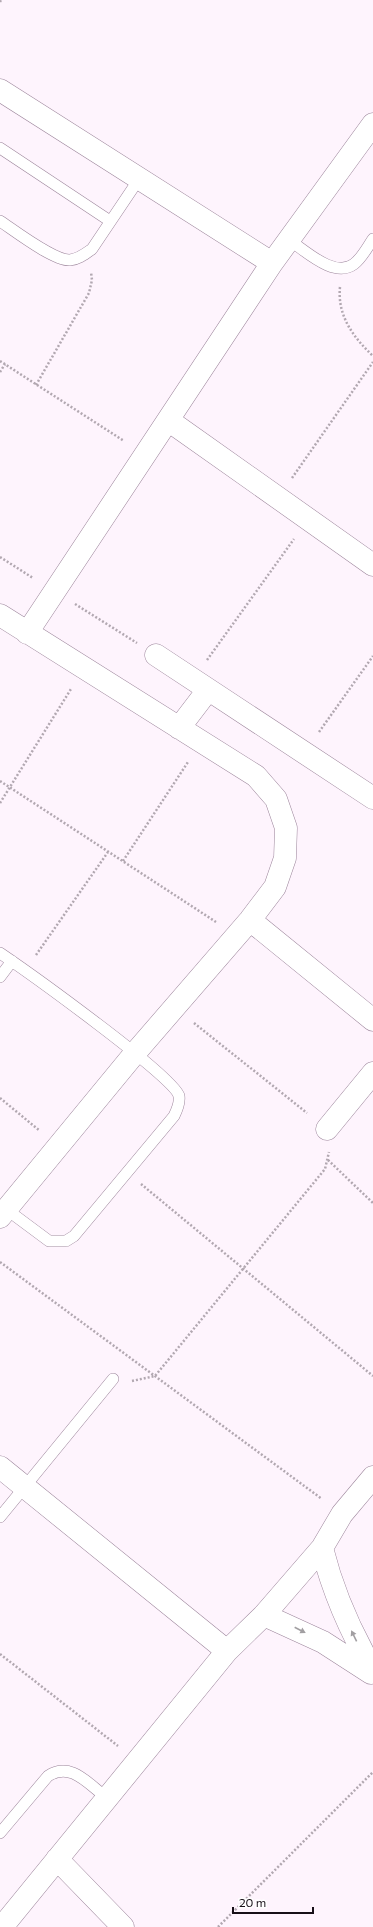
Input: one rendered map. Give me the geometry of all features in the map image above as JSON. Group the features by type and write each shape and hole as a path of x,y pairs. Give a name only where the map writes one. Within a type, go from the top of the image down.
{"street":[{"path":"0,90 272,263"},
{"path":"27,632 55,592 272,263 373,124"},
{"path":"168,420 373,565"},
{"path":"0,615 256,776 276,799 286,828 286,858 275,887 243,928 135,1052 3,1213"},
{"path":"156,655 373,798"},
{"path":"179,728 201,685"},
{"path":"243,928 373,1020"},
{"path":"327,1129 373,1073"},
{"path":"0,1467 228,1651"},
{"path":"2,1927 58,1859 106,1797 228,1651 264,1615 322,1548 342,1514 373,1478"},
{"path":"322,1548 330,1580 343,1614 373,1670"},
{"path":"264,1615 323,1642 373,1675"},
{"path":"58,1859 123,1927"}],"lane":[{"path":"0,148 110,221"},
{"path":"0,221 58,258 70,260 82,256 92,249 139,179"},
{"path":"288,240 328,266 342,268 354,264 373,239"},
{"path":"0,953 135,1052 173,1086 179,1096 178,1107 174,1116 74,1236 66,1241 49,1241 3,1213"},
{"path":"0,977 12,961"},
{"path":"0,1517 114,1379"},
{"path":"0,1833 48,1776 56,1771 72,1772 106,1797"}],"path":[{"path":"36,385 89,292 92,280 90,267 82,256"},
{"path":"342,268 339,294 344,318 357,341 373,356"},
{"path":"0,361 145,455"},
{"path":"278,498 373,362"},
{"path":"0,372 5,364"},
{"path":"201,685 308,519"},
{"path":"0,557 156,655"},
{"path":"305,753 373,656"},
{"path":"0,803 84,668"},
{"path":"123,861 201,742"},
{"path":"0,781 108,852 243,928"},
{"path":"25,971 108,852"},
{"path":"114,1379 128,1382 155,1376 325,1169 328,1160 327,1129 174,1007"},
{"path":"0,1098 58,1146"},
{"path":"328,1160 373,1203"},
{"path":"127,1172 373,1376"},
{"path":"0,1262 342,1514"},
{"path":"0,1654 136,1761"},
{"path":"218,1927 373,1772"}]}
